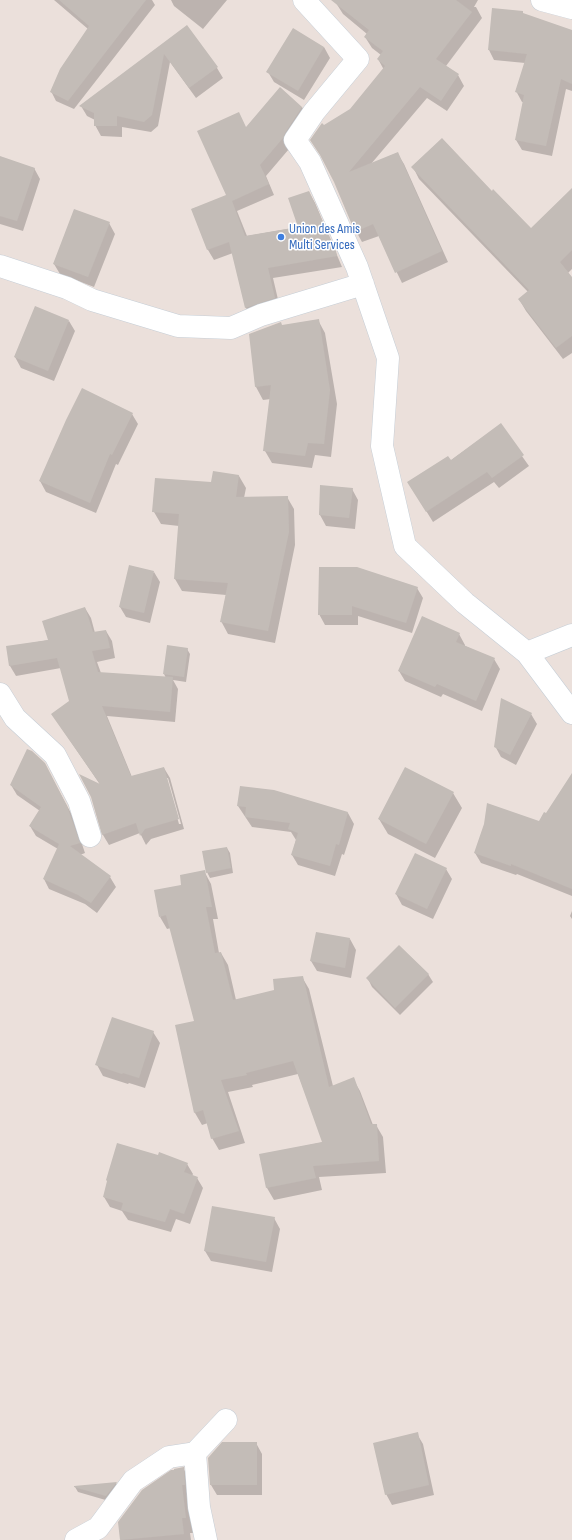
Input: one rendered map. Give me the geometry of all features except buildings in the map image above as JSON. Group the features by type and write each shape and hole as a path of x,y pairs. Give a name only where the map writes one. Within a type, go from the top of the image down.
{"street":[{"path":"304,0 358,59 314,112 295,140 310,162 363,284 388,358 382,446 406,546 465,603 527,653 572,713"},
{"path":"542,0 572,8"},
{"path":"0,266 67,288 92,300 178,326 231,328 261,314 363,284"},
{"path":"527,653 572,634"},
{"path":"0,694 15,718 55,755 79,801 90,836"},
{"path":"76,1540 98,1528 133,1481 169,1457 195,1453 226,1420"},
{"path":"195,1453 199,1507 206,1540"}],"place":[{"name":"Union des Amis Multi Services","path":"281,237"}]}
